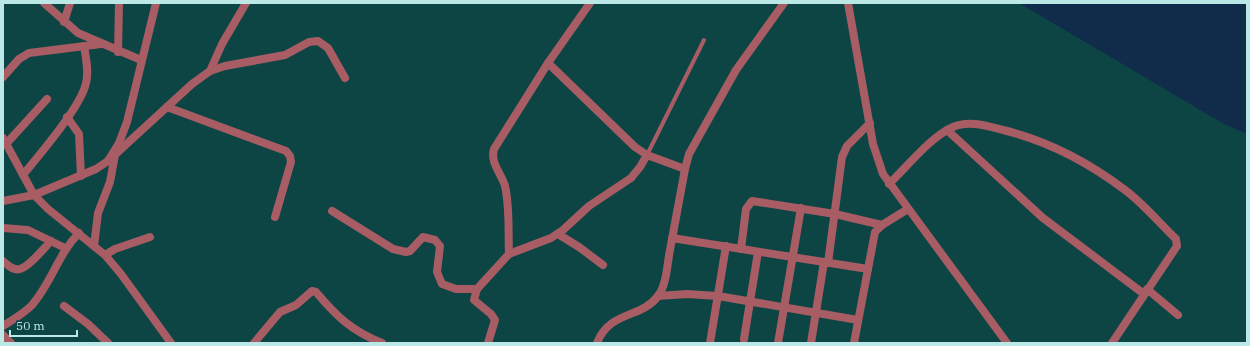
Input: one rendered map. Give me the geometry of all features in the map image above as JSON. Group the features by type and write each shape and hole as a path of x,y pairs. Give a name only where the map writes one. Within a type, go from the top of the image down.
{"street":[{"path":"44,3 78,33 118,52 141,60"},
{"path":"64,22 70,3"},
{"path":"118,52 119,3"},
{"path":"108,161 119,143 127,122 156,3"},
{"path":"210,71 222,44 246,3"},
{"path":"509,254 506,193 492,156 498,142 548,63 590,3"},
{"path":"597,343 601,334 608,326 646,306 658,296 665,278 685,169 695,142 736,70 784,3"},
{"path":"848,3 877,159 883,174 1007,343"},
{"path":"3,201 34,195 96,169 115,155 192,84 210,71 226,66 285,55 313,41 324,44 328,48 345,78"},
{"path":"3,77 24,55 100,44"},
{"path":"23,175 67,117 86,84 87,76 84,46"},
{"path":"548,63 630,143 647,154 685,169"},
{"path":"47,99 6,147 34,195 48,209 105,255 121,274 170,343"},
{"path":"166,107 286,151 290,156 291,162 275,217"},
{"path":"67,117 79,134 81,176"},
{"path":"889,184 935,139 947,130 963,124 972,123 1037,139 1071,155 1126,190 1177,243 1175,251 1112,343"},
{"path":"811,343 835,214 840,164 844,152 870,124"},
{"path":"947,130 1043,218 1178,315"},
{"path":"488,343 495,320 491,314 474,300 477,288 509,254 558,234 592,204 631,178 640,167 647,154"},
{"path":"94,246 98,213 110,182 115,155"},
{"path":"741,249 746,209 749,202 756,200 835,214 882,225"},
{"path":"778,343 801,208"},
{"path":"854,343 873,238 878,228 908,209"},
{"path":"332,211 393,249 401,252 410,251 423,237 435,240 440,246 437,272 442,284 456,289 477,288"},
{"path":"3,228 28,230 65,248"},
{"path":"4,323 31,305 45,285 65,248 79,233"},
{"path":"558,234 579,247 603,265"},
{"path":"105,255 115,249 150,237"},
{"path":"672,238 868,269"},
{"path":"3,261 11,267 20,269 51,241"},
{"path":"710,343 726,246"},
{"path":"744,340 758,252"},
{"path":"254,343 280,312 296,305 312,291 316,292 344,323 358,332 382,343"},
{"path":"658,296 686,294 718,296 858,320"},
{"path":"64,306 88,324 108,343"},
{"path":"3,335 11,343"}],"lane":[{"path":"647,154 704,40"}],"water":[{"path":"1019,3 1247,3 1247,134 1224,124"}]}
